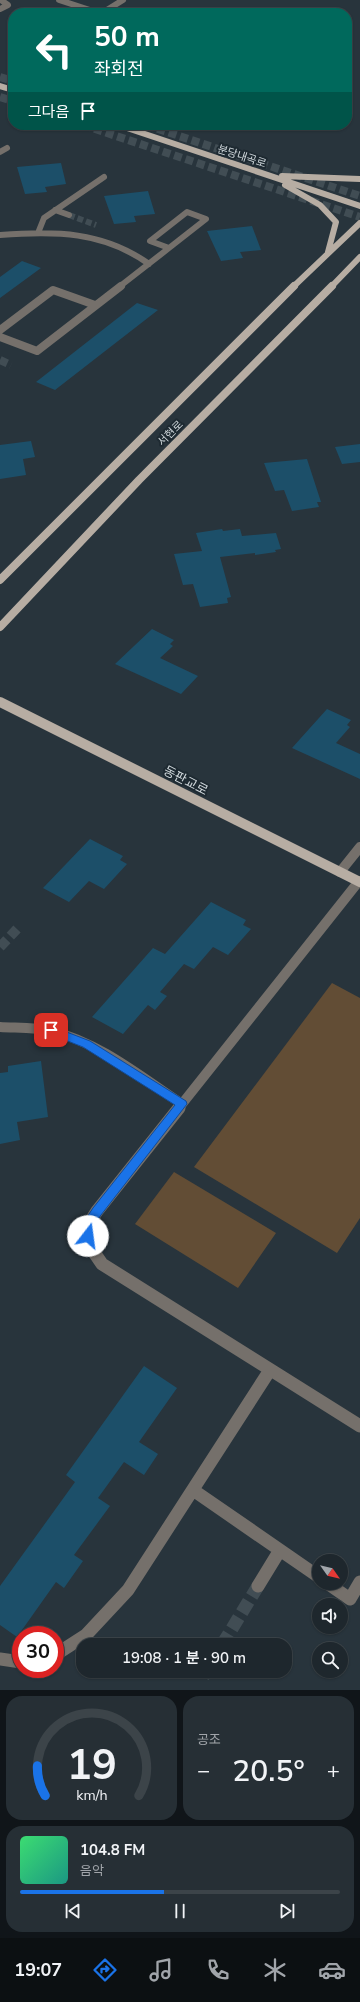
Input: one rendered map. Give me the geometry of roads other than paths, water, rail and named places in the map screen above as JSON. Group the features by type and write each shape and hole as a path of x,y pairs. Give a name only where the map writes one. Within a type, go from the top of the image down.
{"main road":[{"name":"분당내곡로","path":"133,130 360,206"},
{"path":"270,176 360,179"},
{"path":"270,176 326,210 332,216 336,222 328,252"},
{"name":"서현로","path":"0,580 328,252 360,223"},
{"name":"서현로","path":"0,628 139,480 360,257"},
{"path":"347,270 360,265"},
{"name":"동판교로","path":"0,702 359,881"}],"street":[{"path":"0,9 8,5 1,0"},
{"path":"59,0 84,8"},
{"path":"109,8 123,0"},
{"path":"0,152 7,148"},
{"path":"38,233 44,218 104,177"},
{"path":"55,210 69,215"},
{"path":"0,337 37,350 169,248 206,219 187,212 150,241 169,248"},
{"path":"0,235 38,233 80,236 101,240 137,254 148,264"},
{"path":"0,330 53,290 95,305"},
{"path":"340,872 360,847"},
{"path":"359,881 97,1211 86,1228 89,1245 102,1264 360,1426"},
{"path":"0,1027 51,1030 69,1036 87,1044 182,1104"},
{"path":"64,1650 80,1640 109,1613 128,1590 270,1370"},
{"path":"192,1490 312,1572"},
{"path":"258,1586 280,1550"},
{"path":"337,1590 350,1599 360,1582"},
{"path":"0,1659 12,1662"}],"tunnel":[{"path":"0,77 8,79"},
{"path":"0,97 8,99"},
{"path":"98,130 360,217"},
{"path":"161,130 360,196"},
{"path":"69,215 96,225"},
{"path":"0,360 11,365"},
{"path":"0,947 17,929"},
{"path":"226,1638 258,1586"}]}
